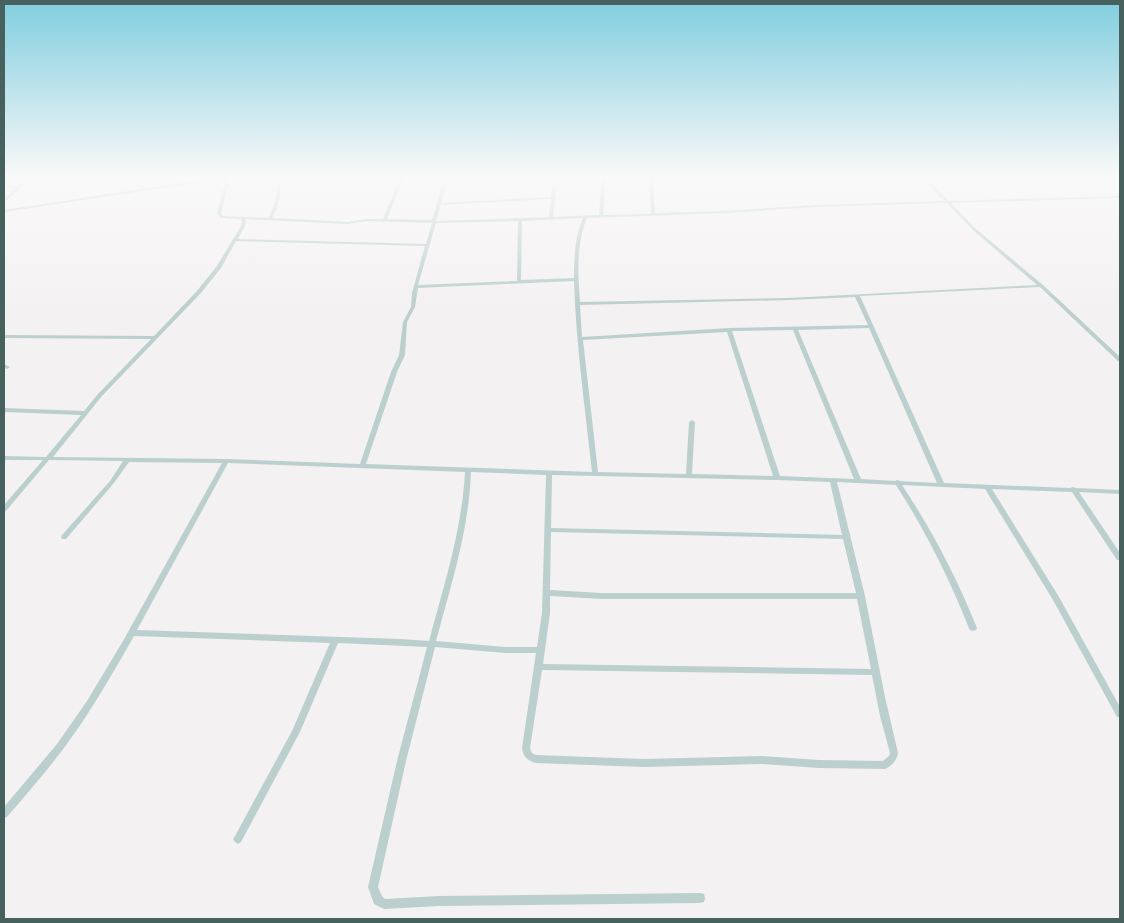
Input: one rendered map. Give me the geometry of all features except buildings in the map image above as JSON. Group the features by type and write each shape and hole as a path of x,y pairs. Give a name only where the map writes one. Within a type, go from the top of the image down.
{"street":[{"path":"4,508 106,388 198,293 219,267 244,224 242,219"},
{"path":"271,219 348,223 365,220 433,220 448,222 518,219"},
{"path":"519,281 520,219"},
{"path":"585,219 579,233 577,304 596,473"},
{"path":"964,219 1041,286 1120,360"},
{"path":"363,466 394,372 402,355 405,322 413,307 416,287 433,220"},
{"path":"234,240 428,245"},
{"path":"416,287 577,279"},
{"path":"577,304 790,299 1041,286"},
{"path":"857,295 941,484"},
{"path":"580,339 729,330 870,326"},
{"path":"795,328 858,481"},
{"path":"729,330 777,478"},
{"path":"4,336 154,337"},
{"path":"4,410 85,413"},
{"path":"689,476 692,422"},
{"path":"4,458 226,461 549,473 897,482 1120,492"},
{"path":"64,537 112,482 127,460"},
{"path":"4,814 53,755 90,703 226,461"},
{"path":"468,469 468,497 462,536 410,728 373,887 378,900 384,904 439,901 700,898"},
{"path":"549,473 547,594 541,650 526,748 528,754 535,760 644,763 762,760 819,764 884,765 893,758 894,753 884,716 861,596 845,537 833,480"},
{"path":"897,482 932,539 961,596 973,628"},
{"path":"987,486 1056,599 1120,714"},
{"path":"1073,490 1120,558"},
{"path":"547,530 845,537"},
{"path":"547,594 602,596 861,596"},
{"path":"131,633 432,644 471,649 541,650"},
{"path":"238,840 296,732 335,640"},
{"path":"538,667 875,672"}]}
